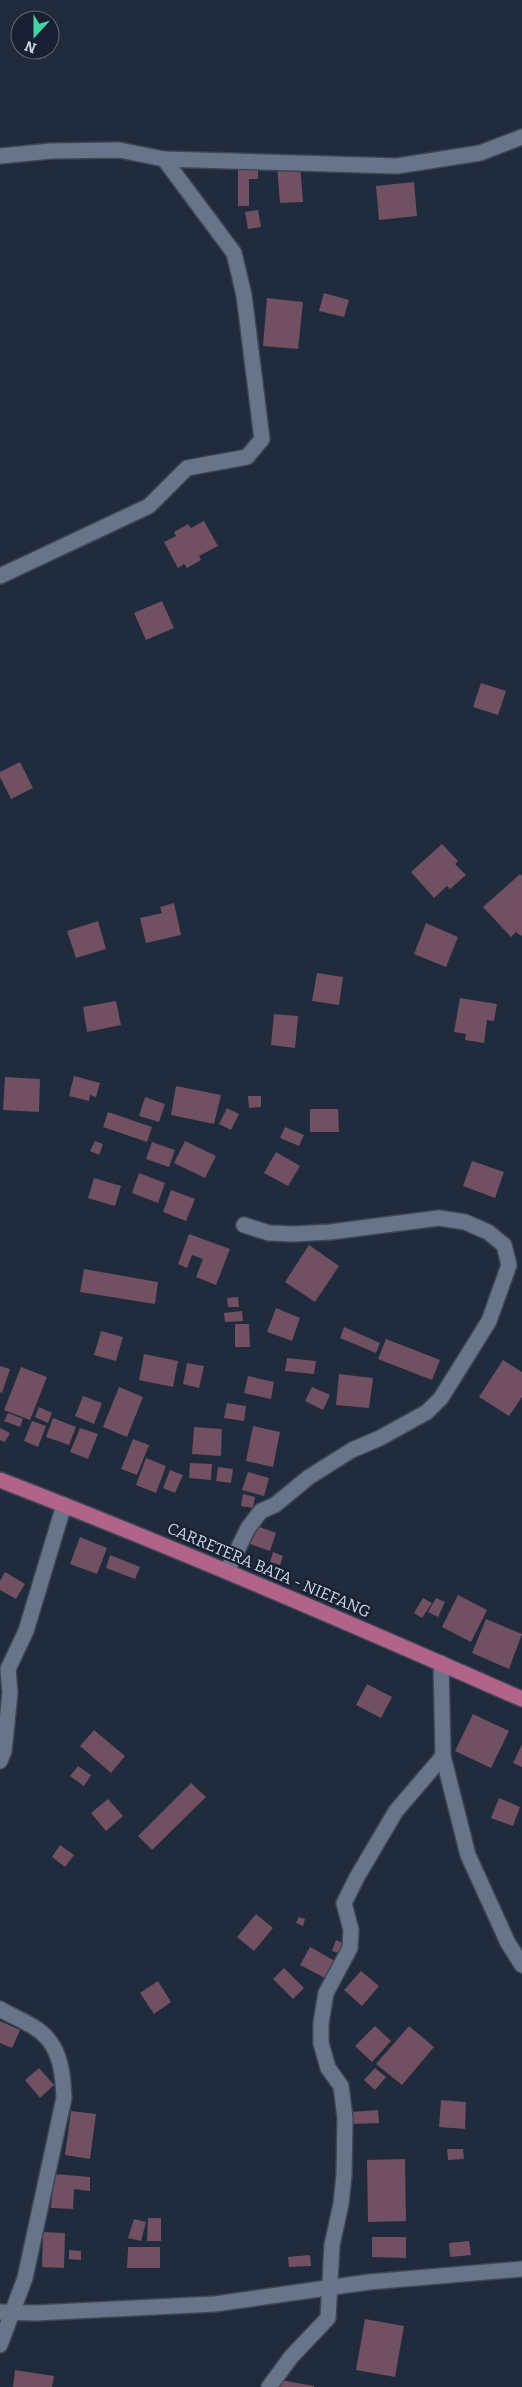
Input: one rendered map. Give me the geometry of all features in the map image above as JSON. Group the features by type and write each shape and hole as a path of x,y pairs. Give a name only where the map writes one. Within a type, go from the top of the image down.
{"main road":[{"name":"CARRETERA BATA - NIEFANG","path":"0,1480 227,1571 522,1699"}],"street":[{"path":"0,156 51,151 119,150 164,159 397,166 480,153 522,138"},
{"path":"0,576 149,506 187,468 248,457 262,439 244,295 234,253 164,159"},
{"path":"227,1571 248,1528 261,1511 275,1505 309,1477 352,1450 388,1434 427,1412 434,1405 488,1321 508,1265 504,1244 488,1232 465,1222 438,1218 330,1232 294,1234 269,1233 244,1225"},
{"path":"0,1761 4,1751 10,1693 8,1669 26,1631 64,1505"},
{"path":"441,1663 443,1756 468,1855 508,1943 522,1966"},
{"path":"269,2387 291,2357 328,2318 332,2245 341,2204 344,2174 345,2118 342,2086 328,2068 321,2043 321,2033 326,1993 350,1948 351,1930 344,1903 396,1811 443,1756"},
{"path":"0,1999 4,2012 42,2033 57,2054 63,2073 64,2098 25,2278 7,2312 0,2345"},
{"path":"7,2312 64,2312 215,2304 369,2282 522,2269"}],"building":[{"path":"238,162 258,162 258,179 249,179 249,206 238,206"},
{"path":"300,164 303,202 280,203 277,166"},
{"path":"414,182 417,216 379,220 376,186"},
{"path":"258,210 261,227 248,229 245,212"},
{"path":"324,293 349,300 344,317 319,311"},
{"path":"267,298 303,302 298,349 263,346"},
{"path":"204,521 218,546 199,556 201,560 187,568 184,564 178,568 164,542 176,536 174,532 188,524 191,528"},
{"path":"162,601 174,628 146,640 134,613"},
{"path":"481,683 506,691 498,715 473,707"},
{"path":"20,762 33,788 11,799 0,777 0,772"},
{"path":"442,844 458,861 455,864 466,875 450,889 447,886 434,898 411,872"},
{"path":"520,874 522,876 522,935 516,932 511,937 483,907"},
{"path":"174,903 181,935 146,943 140,918 162,913 160,907"},
{"path":"98,921 106,949 76,958 67,931"},
{"path":"426,923 458,937 446,967 414,954"},
{"path":"317,973 343,977 339,1005 312,1001"},
{"path":"460,998 497,1004 494,1021 487,1020 484,1043 465,1040 466,1034 454,1032"},
{"path":"116,1001 121,1025 87,1032 83,1007"},
{"path":"274,1014 298,1016 295,1048 271,1045"},
{"path":"74,1076 100,1083 96,1097 90,1095 89,1101 69,1096"},
{"path":"5,1077 40,1079 39,1112 3,1110"},
{"path":"176,1086 221,1095 214,1124 171,1115"},
{"path":"248,1096 261,1096 261,1107 249,1108"},
{"path":"145,1097 165,1104 159,1122 139,1116"},
{"path":"227,1108 239,1114 231,1130 219,1124"},
{"path":"310,1109 338,1109 339,1132 310,1132"},
{"path":"108,1112 152,1127 147,1142 103,1127"},
{"path":"285,1127 304,1135 299,1146 280,1138"},
{"path":"95,1141 103,1144 99,1155 90,1151"},
{"path":"185,1141 216,1156 205,1178 174,1163"},
{"path":"152,1142 175,1150 169,1167 146,1159"},
{"path":"276,1152 300,1166 288,1186 264,1173"},
{"path":"472,1161 504,1172 495,1198 463,1186"},
{"path":"139,1173 165,1183 158,1203 132,1193"},
{"path":"94,1178 121,1186 115,1206 88,1198"},
{"path":"171,1190 195,1199 186,1221 163,1212"},
{"path":"189,1234 230,1249 216,1285 196,1277 203,1259 192,1255 187,1268 178,1264"},
{"path":"309,1245 339,1266 315,1302 285,1282"},
{"path":"84,1269 158,1282 155,1304 80,1292"},
{"path":"238,1297 239,1307 228,1307 227,1298"},
{"path":"276,1308 300,1318 292,1341 267,1332"},
{"path":"242,1311 243,1321 225,1322 224,1313"},
{"path":"235,1324 249,1324 250,1347 235,1347"},
{"path":"344,1327 380,1343 376,1353 340,1338"},
{"path":"101,1331 123,1337 116,1361 94,1355"},
{"path":"386,1339 440,1360 432,1380 378,1359"},
{"path":"144,1354 178,1361 173,1387 139,1380"},
{"path":"287,1358 316,1361 314,1374 285,1371"},
{"path":"503,1360 522,1372 522,1397 509,1416 479,1397"},
{"path":"187,1363 204,1366 199,1388 183,1384"},
{"path":"0,1366 10,1369 2,1393 0,1392"},
{"path":"21,1367 47,1377 30,1420 4,1410"},
{"path":"339,1374 373,1378 369,1408 336,1405"},
{"path":"248,1376 274,1382 271,1399 244,1393"},
{"path":"119,1387 143,1397 127,1437 103,1427"},
{"path":"312,1387 330,1395 323,1410 305,1401"},
{"path":"83,1396 102,1403 94,1424 75,1416"},
{"path":"227,1403 246,1406 244,1421 224,1418"},
{"path":"39,1407 52,1413 48,1423 35,1417"},
{"path":"8,1413 23,1419 20,1427 4,1421"},
{"path":"53,1418 76,1427 69,1445 46,1437"},
{"path":"32,1421 46,1426 38,1447 24,1441"},
{"path":"253,1426 280,1432 273,1467 246,1461"},
{"path":"194,1427 222,1429 221,1456 192,1454"},
{"path":"0,1428 10,1433 5,1442 0,1440"},
{"path":"80,1428 98,1434 88,1459 70,1452"},
{"path":"133,1439 149,1445 137,1475 121,1469"},
{"path":"146,1458 166,1466 156,1493 136,1485"},
{"path":"190,1463 212,1464 211,1480 189,1478"},
{"path":"218,1467 233,1469 231,1483 216,1481"},
{"path":"170,1470 183,1475 175,1493 163,1488"},
{"path":"248,1472 269,1478 264,1496 242,1490"},
{"path":"243,1494 255,1497 253,1508 241,1506"},
{"path":"257,1526 276,1533 270,1551 250,1544"},
{"path":"80,1537 107,1548 97,1574 70,1564"},
{"path":"273,1552 283,1556 280,1565 270,1562"},
{"path":"110,1555 140,1567 135,1579 106,1568"},
{"path":"5,1572 25,1584 16,1599 0,1590 0,1581"},
{"path":"458,1595 487,1610 471,1642 442,1627"},
{"path":"423,1598 432,1603 422,1618 414,1613"},
{"path":"436,1598 445,1602 438,1617 428,1612"},
{"path":"486,1619 522,1634 509,1669 472,1653"},
{"path":"367,1684 392,1697 381,1718 356,1705"},
{"path":"473,1714 509,1731 491,1768 455,1751"},
{"path":"94,1730 125,1756 111,1773 80,1746"},
{"path":"522,1744 522,1767 513,1763"},
{"path":"78,1766 91,1775 84,1786 70,1776"},
{"path":"191,1783 206,1797 152,1850 138,1836"},
{"path":"499,1798 520,1807 513,1826 491,1818"},
{"path":"108,1799 123,1816 106,1831 91,1813"},
{"path":"60,1845 74,1855 65,1867 52,1857"},
{"path":"256,1914 273,1928 254,1951 237,1937"},
{"path":"299,1917 305,1919 303,1926 296,1923"},
{"path":"336,1940 343,1943 339,1953 332,1951"},
{"path":"310,1947 335,1961 325,1978 300,1965"},
{"path":"284,1968 304,1988 293,1999 273,1979"},
{"path":"361,1971 379,1986 362,2006 344,1990"},
{"path":"158,1981 171,2002 154,2014 140,1993"},
{"path":"0,2021 20,2030 12,2048 0,2043"},
{"path":"375,2026 391,2041 372,2062 355,2046"},
{"path":"409,2026 434,2047 402,2085 376,2064"},
{"path":"39,2068 54,2085 40,2098 25,2080"},
{"path":"375,2068 386,2077 375,2090 364,2080"},
{"path":"441,2100 466,2102 465,2129 439,2127"},
{"path":"378,2110 379,2123 352,2124 351,2112"},
{"path":"71,2111 96,2114 90,2159 65,2155"},
{"path":"447,2149 463,2149 464,2159 448,2160"},
{"path":"405,2159 406,2221 368,2222 367,2160"},
{"path":"54,2174 90,2177 90,2191 74,2189 73,2209 51,2208"},
{"path":"148,2218 161,2218 161,2241 147,2241"},
{"path":"134,2219 146,2222 141,2241 128,2238"},
{"path":"43,2232 65,2233 64,2268 42,2267"},
{"path":"372,2237 406,2237 406,2258 372,2257"},
{"path":"469,2241 471,2255 450,2257 449,2243"},
{"path":"128,2247 160,2247 160,2268 127,2268"},
{"path":"69,2250 81,2251 81,2260 69,2259"},
{"path":"310,2255 311,2266 289,2267 288,2257"},
{"path":"365,2319 404,2326 395,2377 356,2370"},
{"path":"15,2370 54,2376 52,2387 13,2387"},
{"path":"280,2380 314,2386 314,2387 279,2387"}]}
